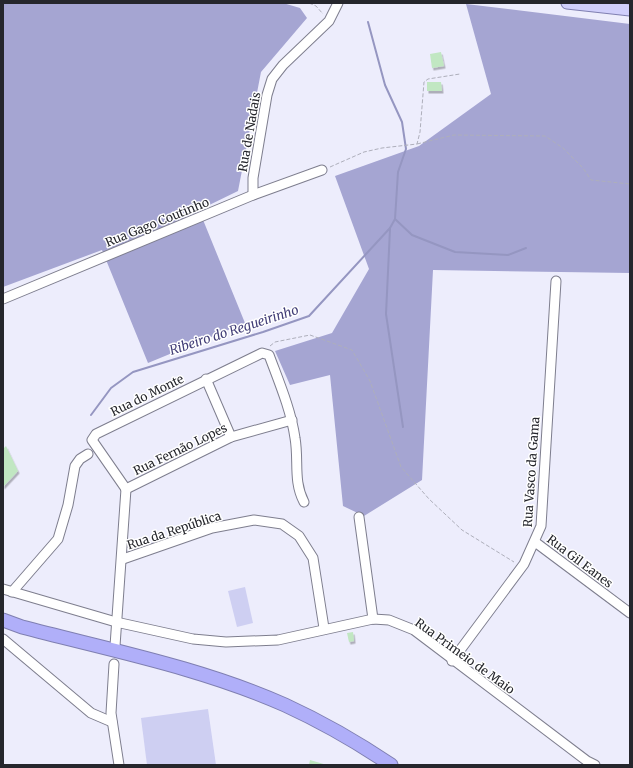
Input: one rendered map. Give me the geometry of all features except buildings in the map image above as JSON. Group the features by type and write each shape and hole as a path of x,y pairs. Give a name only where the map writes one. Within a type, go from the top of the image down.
{"highway":[{"path":"3,620 22,627 168,665 227,683 284,705 316,720 359,744 390,765"},
{"path":"3,626 168,669 226,687 283,709 357,749 383,765"}],"main road":[{"path":"567,3 630,10"}],"street":[{"name":"Rua de Nadais","path":"254,195 253,178 267,95 272,79 283,65 329,21 338,3"},
{"name":"Rua Gago Coutinho","path":"3,299 254,195 322,170"},
{"name":"Rua Vasco da Gama","path":"452,661 522,567 535,542 541,526 556,281"},
{"name":"Rua do Monte","path":"126,489 92,440 96,434 206,379 266,354"},
{"path":"266,354 292,420 296,439 298,491 304,502"},
{"path":"206,379 231,436"},
{"name":"Rua Fernão Lopes","path":"126,489 231,436 292,420"},
{"path":"7,590 58,539 68,505 74,466 80,459 88,454"},
{"path":"115,646 116,622 123,559 126,489"},
{"path":"360,516 373,619"},
{"name":"Rua da República","path":"123,559 212,528 254,520 282,524 300,536 313,558 324,628"},
{"name":"Rua Gil Eanes","path":"535,542 630,613"},
{"name":"Rua Primeio de Maio","path":"7,590 116,622 193,639 226,642 278,640 324,628 373,619 389,620 414,630 452,661 587,761 595,765"},
{"path":"3,639 91,713 112,722"},
{"path":"114,664 112,722 119,765"}],"path":[{"path":"309,3 316,6 329,21"},
{"path":"417,144 420,132 424,82 428,79 460,74"},
{"path":"322,170 364,152 382,148 417,144 454,135 545,136 563,148 583,168 591,180 630,184"},
{"path":"266,354 275,342 310,335 352,350 370,381 401,467 429,499 462,530 487,547 522,567"}],"shaded area":[{"path":"3,3 283,3 300,8 307,18 261,72 238,191 199,210 245,323 148,363 102,250 3,287"},
{"path":"466,4 630,24 630,273 433,270 422,480 364,516 343,506 330,375 290,385 275,351 332,333 369,269 335,176 419,146 491,94"},
{"path":"245,587 253,623 237,627 228,591"},
{"path":"208,709 216,765 147,765 141,718"}],"waterway":[{"name":"Ribeiro do Regueirinho","path":"91,415 111,388 133,372 263,332 309,316 390,228 395,219 398,172 406,149 402,122 385,85 368,22"},
{"path":"395,219 412,235 455,252 508,255 526,248"},
{"path":"390,229 386,314 403,427"}]}
